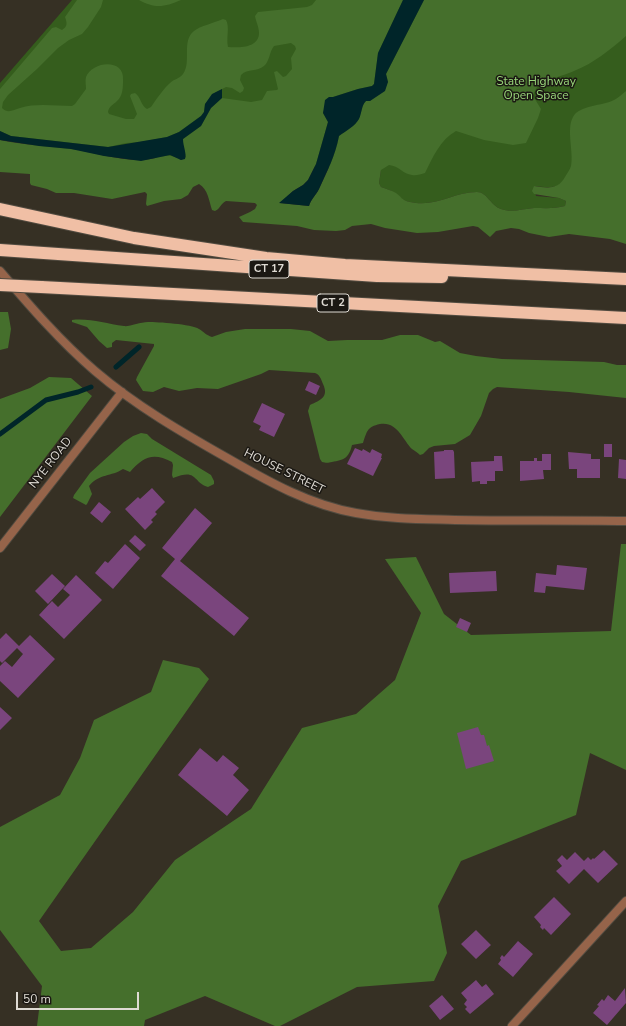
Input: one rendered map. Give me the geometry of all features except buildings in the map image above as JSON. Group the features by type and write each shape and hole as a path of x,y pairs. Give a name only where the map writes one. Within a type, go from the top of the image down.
{"highway":[{"path":"0,209 134,238 266,258 325,264 626,279"},
{"name":"CT 17","path":"5,251 377,276 463,277 527,274"},
{"name":"CT 2","path":"0,285 626,318"}],"street":[{"name":"HOUSE STREET","path":"0,271 65,344 96,372 122,392 189,436 297,495 338,509 369,515 415,518 626,521"},
{"name":"NYE ROAD","path":"0,548 122,392"},
{"path":"512,1026 626,901"}],"green space":[{"name":"State Highway Open Space","path":"72,0 626,0 626,183 562,183 552,187 534,186 536,196 559,198 566,201 565,206 509,211 494,205 484,194 477,192 460,194 428,203 407,201 390,190 381,187 379,183 381,170 64,153 0,137 0,83"},
{"name":"State Highway Open Space","path":"77,0 103,0 101,7 82,34 69,40 58,48 8,95 3,102 2,108 4,110 11,111 26,106 39,105 72,106 86,89 86,77 89,72 101,65 108,64 119,68 122,73 123,80 120,97 110,107 108,112 109,114 126,119 134,119 137,114 130,96 131,94 135,93 139,97 145,108 147,109 151,107 168,85 183,74 187,64 188,40 194,31 200,28 223,19 226,20 228,26 228,47 243,47 256,42 258,38 259,31 255,16 258,12 307,7 312,5 316,0 403,0 378,53 374,84 372,86 329,97 323,113 328,122 316,164 308,180 280,203 309,206 328,170 339,136 355,124 359,118 364,103 366,101 370,101 388,82 386,74 424,0 626,0 626,36 595,60 570,73 546,81 537,87 533,96 541,109 526,143 513,145 484,140 456,131 441,144 425,173 415,175 409,174 389,165 381,170 379,183 381,187 396,193 410,202 428,203 460,194 477,192 484,194 494,205 505,210 513,211 565,206 566,201 559,198 534,194 532,191 534,186 556,186 562,181 569,170 572,161 570,128 573,117 576,113 580,110 614,100 626,91 626,244 610,239 569,234 549,237 511,228 496,231 490,237 478,227 473,226 438,232 417,233 385,228 371,224 352,226 345,230 336,231 314,230 297,226 243,222 239,217 255,209 257,205 255,203 226,201 217,210 212,210 206,192 199,184 193,187 188,195 181,199 164,201 147,206 147,194 145,192 112,199 74,193 56,193 31,185 30,174 0,172 0,140 70,149 131,160 145,160 171,156 181,160 186,157 183,139 201,126 211,108 222,98 251,102 262,100 267,91 278,89 274,72 277,71 283,77 286,76 292,69 291,58 296,49 295,46 291,43 274,46 264,66 247,71 241,75 240,80 244,88 243,91 240,93 232,88 226,87 216,92 205,104 204,112 201,116 179,132 167,137 108,147 11,136 0,131 0,89 52,28 56,27 62,30 66,26 67,23 65,17"},
{"path":"139,0 181,0 170,4 155,6"},
{"path":"0,312 8,312 11,329 8,348 0,350"},
{"path":"72,320 92,320 126,326 148,322 174,324 195,327 212,337 226,332 245,329 291,329 310,331 328,341 382,340 400,335 418,335 435,342 440,341 460,353 476,356 502,359 604,362 617,365 626,365 626,398 497,387 489,393 481,416 470,435 455,444 434,446 420,455 412,449 395,428 391,425 380,424 368,430 363,443 352,445 348,456 343,459 325,463 320,459 308,411 310,405 323,398 325,392 325,388 317,374 269,370 218,389 197,388 179,391 164,387 153,392 143,391 136,380 154,344 116,340 112,343 112,347 107,348 87,327 72,322"},
{"path":"49,377 71,378 92,396 0,517 0,399 30,388"},
{"path":"141,433 147,434 152,439 211,475 214,484 208,487 203,485 191,475 187,474 173,478 172,462 159,457 154,457 139,463 130,472 123,469 97,479 89,486 92,494 86,505 73,498 90,473 124,442"},
{"path":"621,544 626,544 626,770 590,753 576,815 461,861 438,906 447,953 434,981 357,987 280,1026 275,1026 205,996 145,1020 144,1026 37,1026 42,986 0,930 0,827 60,795 80,758 94,720 151,692 163,660 199,668 209,679 39,921 61,951 91,948 133,912 175,860 251,809 302,728 356,714 395,680 421,613 385,559 416,557 444,614 471,635 611,631"}],"water":[{"path":"403,0 424,0 386,74 388,82 385,91 370,101 366,101 357,122 339,136 330,164 319,189 309,206 279,203 308,180 316,164 328,122 323,113 325,100 329,97 372,86 374,84 378,53"},
{"path":"222,89 222,98 211,108 201,126 183,139 185,159 181,160 170,155 141,161 104,156 71,149 0,140 0,131 11,136 108,147 167,137 179,132 201,116 204,112 205,104 212,94"}],"waterway":[{"path":"116,367 139,347"},
{"path":"0,434 46,400 91,387"}]}
